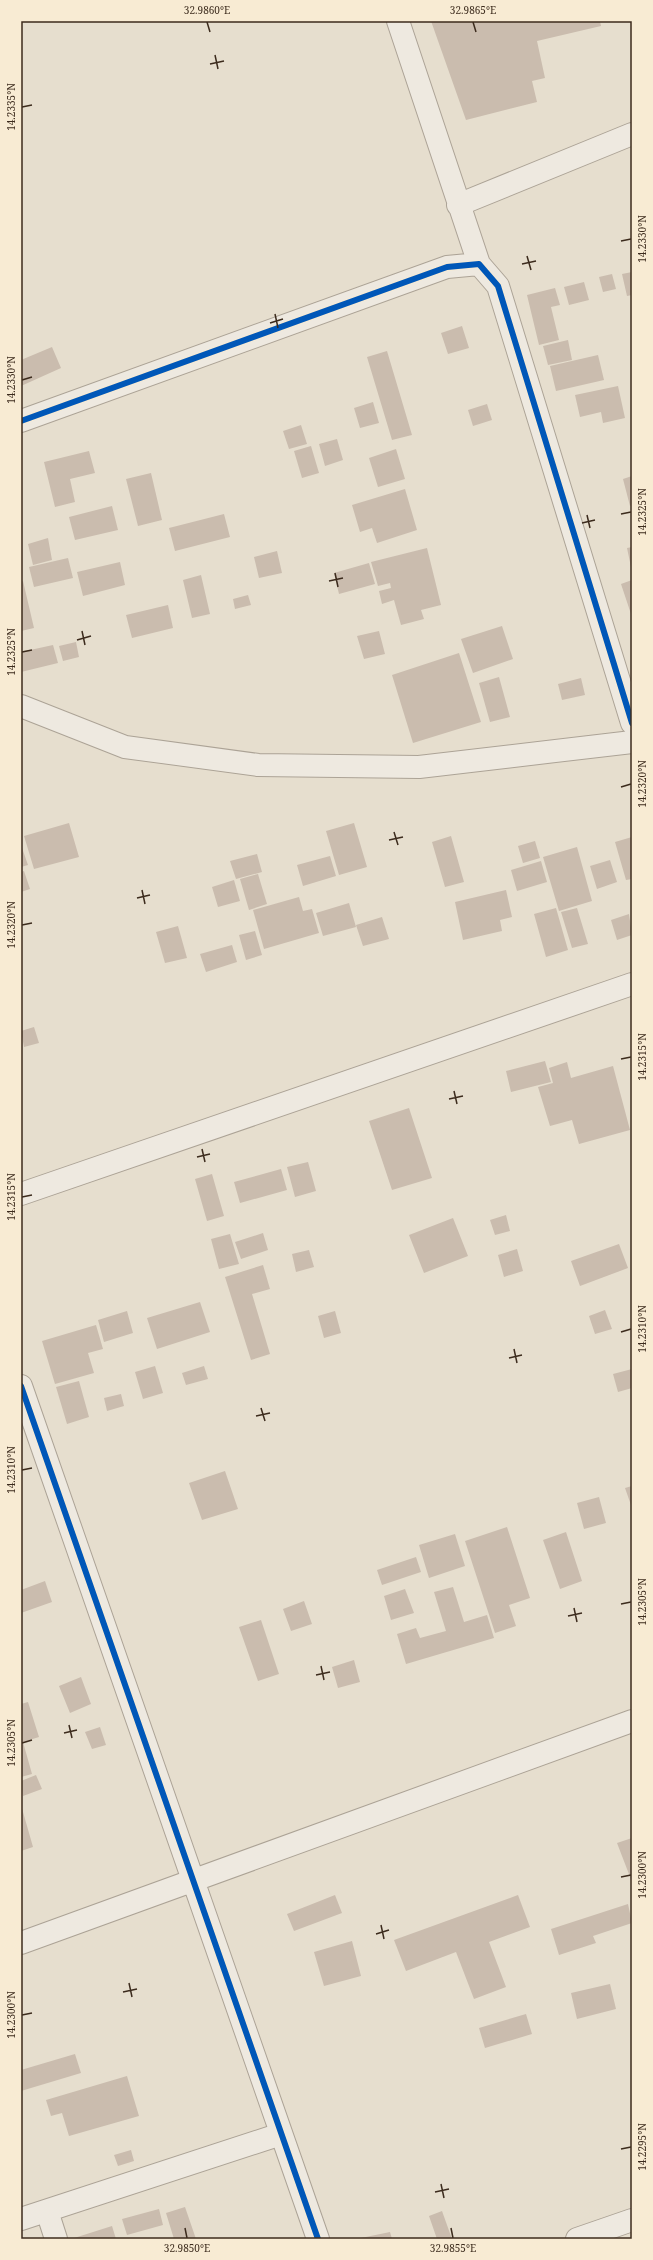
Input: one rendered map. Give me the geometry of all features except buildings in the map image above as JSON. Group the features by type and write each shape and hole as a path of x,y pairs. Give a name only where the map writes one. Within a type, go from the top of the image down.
{"street":[{"path":"398,21 458,205 479,264 498,286 629,700 632,723"},
{"path":"458,205 632,134"},
{"path":"21,421 447,267 479,264"},
{"path":"21,706 125,747 258,765 419,767 632,742"},
{"path":"21,1194 632,984"},
{"path":"21,1386 318,2239"},
{"path":"21,1943 632,1721"},
{"path":"21,2219 281,2134"},
{"path":"47,2211 56,2239"},
{"path":"577,2239 632,2220"}],"cycle path":[{"path":"21,421 447,267 479,264 498,286 632,723"},
{"path":"21,1386 318,2239"}]}
